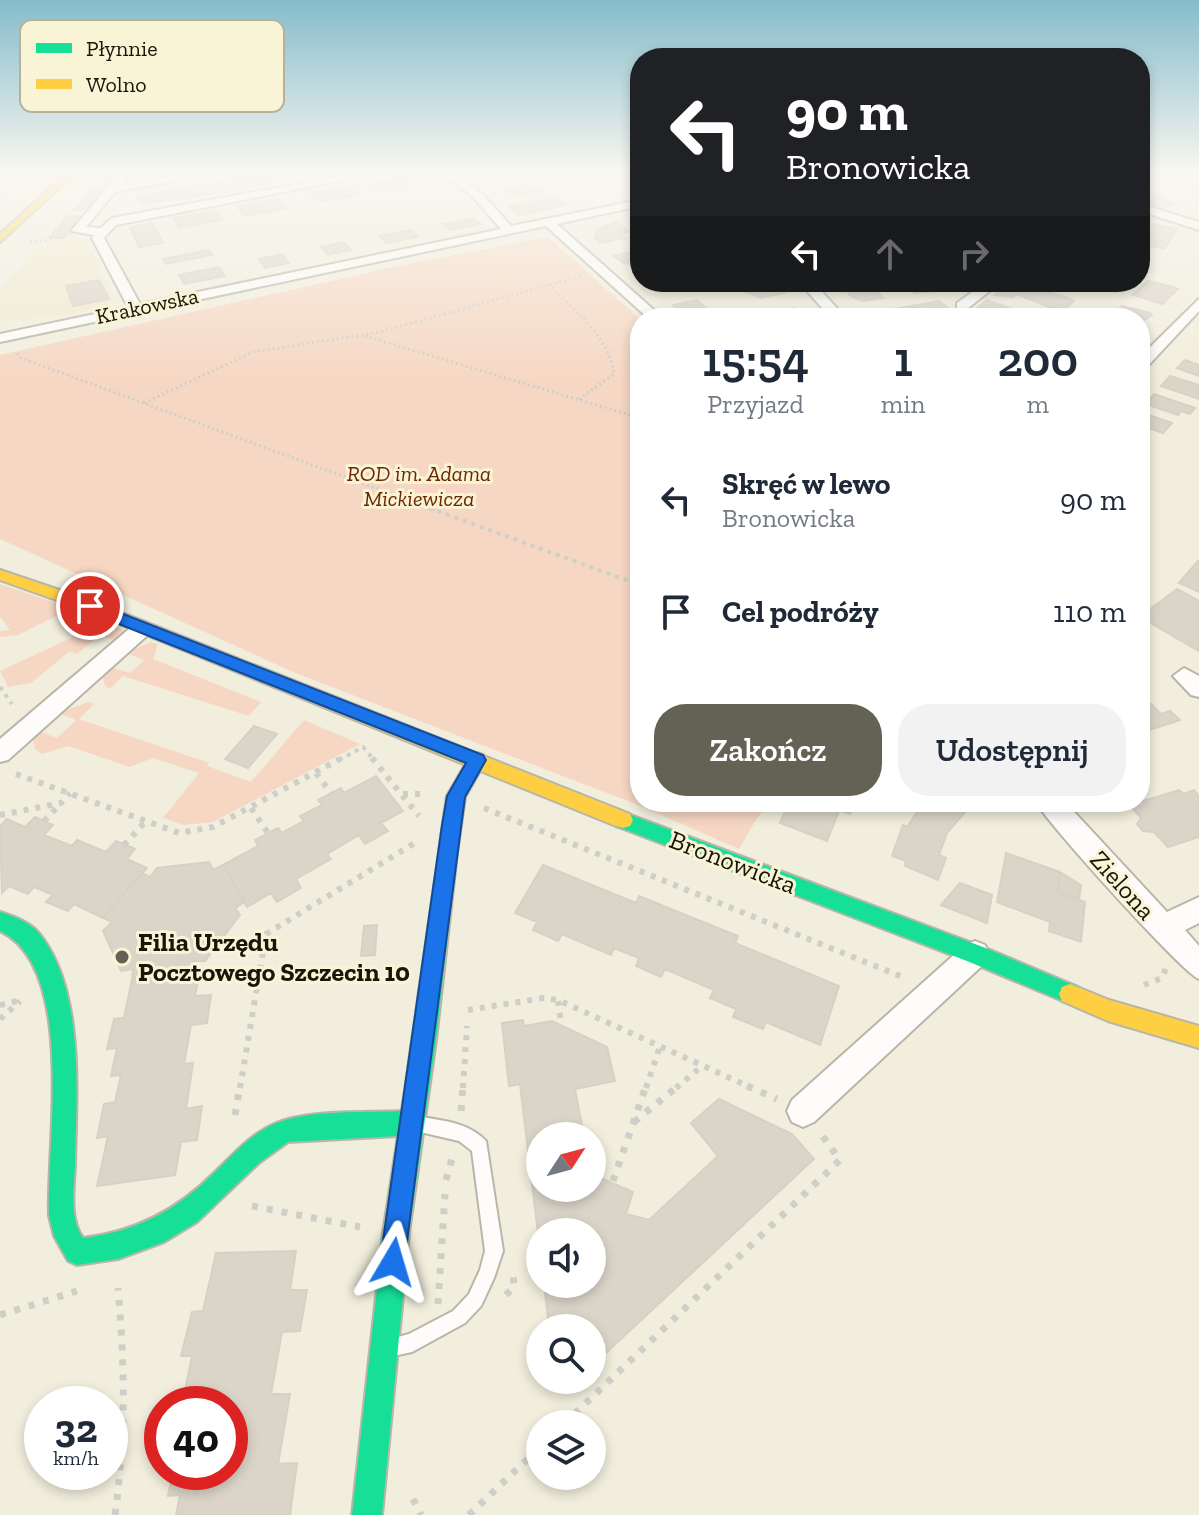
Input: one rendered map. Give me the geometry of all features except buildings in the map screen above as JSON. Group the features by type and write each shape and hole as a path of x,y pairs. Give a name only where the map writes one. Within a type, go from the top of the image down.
{"street":[{"path":"100,242 136,309"},
{"name":"Krakowska","path":"0,335 458,242"},
{"path":"570,242 645,308"},
{"path":"815,292 830,308"},
{"path":"962,306 981,292"},
{"path":"1150,355 1199,303"},
{"name":"Bronowicka","path":"0,575 143,628 606,814 975,954 1144,1023 1199,1037"},
{"path":"6,763 143,628"},
{"path":"367,1515 396,1233 456,796 477,760"},
{"name":"Zielona","path":"1058,812 1199,966"},
{"path":"1162,928 1199,909"},
{"path":"0,921 32,941 41,955 55,1000 61,1040 63,1220 69,1244 77,1252 125,1248 192,1212 251,1149 273,1134 291,1129 412,1123"},
{"path":"803,1111 975,954"}],"lane":[{"path":"384,1350 412,1343 440,1329 475,1300 494,1251 484,1159 474,1139 462,1133 412,1123"}],"path":[{"path":"19,244 40,242"},
{"path":"143,403 253,352 361,335 438,317 589,274"},
{"path":"548,284 605,348 615,368 614,374 579,400"},
{"path":"361,335 630,415"},
{"path":"21,358 630,581"},
{"path":"0,687 12,704"},
{"path":"6,763 70,793 179,833 213,827 363,747 427,826"},
{"path":"316,773 331,793"},
{"path":"44,821 70,793"},
{"path":"0,815 11,810 61,803"},
{"path":"482,807 936,990"},
{"path":"251,808 268,833"},
{"path":"124,845 146,821"},
{"path":"233,1131 266,934 424,837"},
{"path":"440,1329 437,1277 446,1179 462,1133 460,1117 468,1010 544,998 558,1000 803,1111 840,1160 579,1410"},
{"path":"558,1000 561,1024"},
{"path":"0,1005 20,1001 0,1019"},
{"path":"613,1181 660,1046"},
{"path":"633,1123 702,1066"},
{"path":"237,1203 396,1233"},
{"path":"105,1289 118,1288 129,1282"},
{"path":"115,1515 125,1438 124,1354 118,1288"},
{"path":"0,1315 93,1290"},
{"path":"469,1515 526,1460"},
{"path":"414,1483 413,1498 421,1515"}],"shaded area":[{"path":"87,242 113,298 103,308 60,316 0,321 0,290 42,243"}],"green space":[{"name":"ROD im. Adama Mickiewicza","path":"524,242 553,242 630,310 630,802 293,672 0,539 0,355 403,265"},
{"path":"0,584 72,608 18,635 0,637 0,631 10,630 0,617"},
{"path":"95,616 124,630 113,640 100,635 77,654 70,651 31,683 8,687 0,671 88,630 77,619"},
{"path":"151,642 158,644 153,659 261,702 249,716 123,676 110,689 105,686 102,675 110,667 130,673 144,660 126,653"},
{"path":"88,702 94,704 79,719 209,763 207,766 251,782 304,720 360,744 213,822 184,825 163,818 199,773 153,758 130,767 68,746 42,754 35,749 33,740 39,731 57,738 76,720 59,713"},
{"name":"ROD im. Adama Mickiewicza","path":"654,812 763,812 739,849"}],"traffic: fast":[{"path":"367,1515 396,1233 425,1040 447,853 456,796 477,760"},
{"path":"623,820 975,954 1070,994"},
{"path":"0,921 21,931 31,940 45,963 54,991 63,1054 62,1216 67,1236 77,1252 118,1246 172,1223 204,1200 260,1146 291,1129 412,1123"}],"traffic: slow":[{"path":"0,575 90,606 623,820"},
{"path":"1070,994 1108,1010 1199,1037"}],"place":[{"name":"Filia Urzędu Pocztowego Szczecin 10","path":"122,957"}],"route":[{"path":"90,606 477,760 456,796 451,825 425,1040 393,1262"}]}
